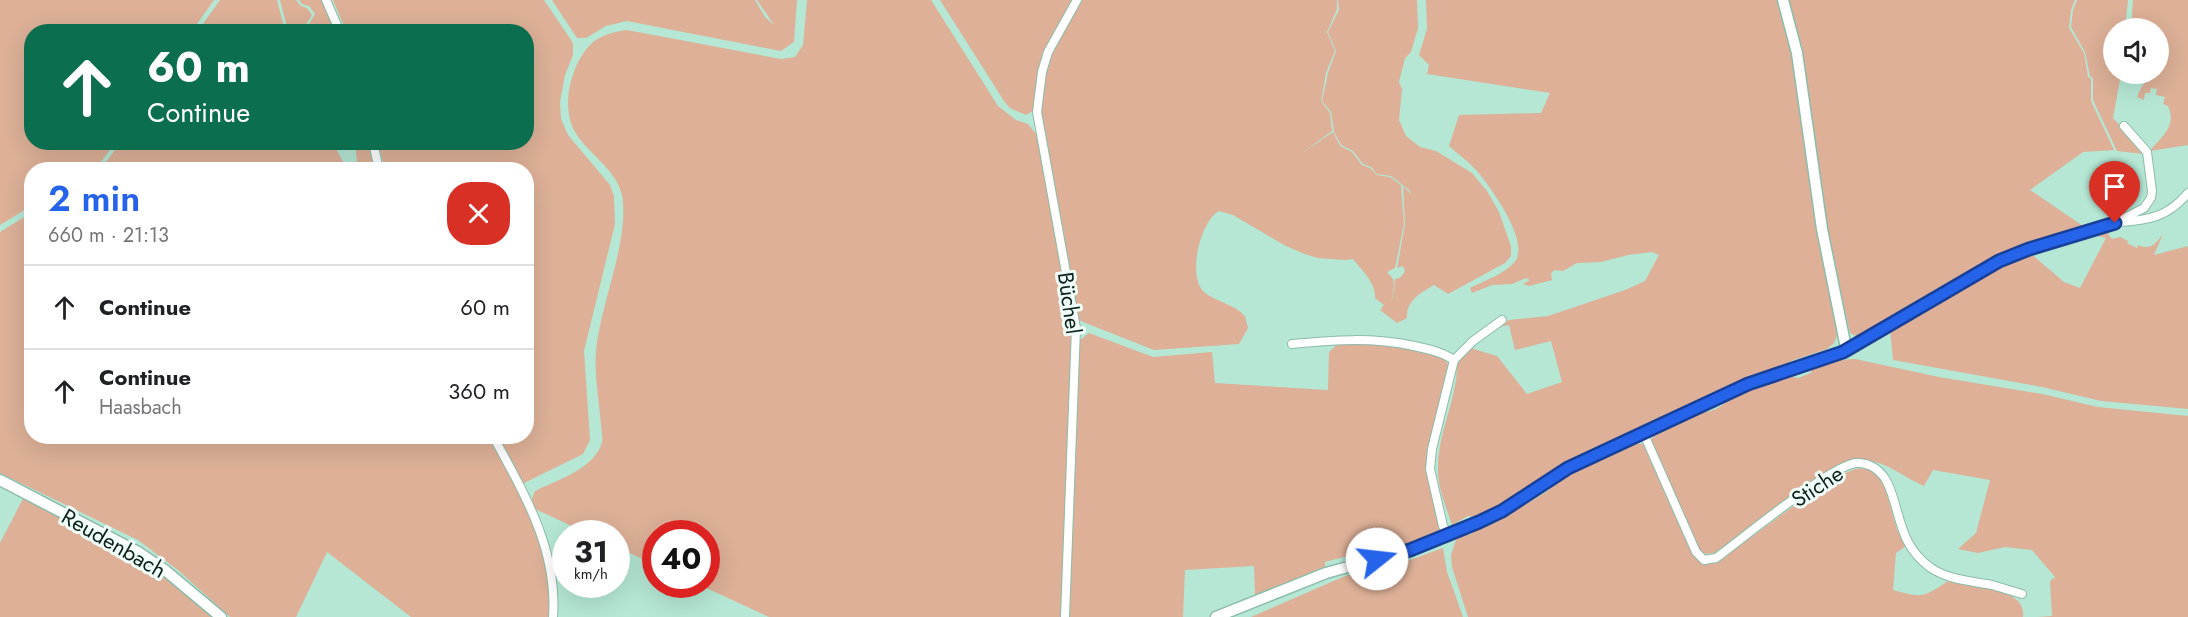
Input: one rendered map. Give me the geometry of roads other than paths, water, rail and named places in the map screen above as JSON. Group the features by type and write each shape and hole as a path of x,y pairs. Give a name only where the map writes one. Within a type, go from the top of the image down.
{"street":[{"path":"326,0 336,24"},
{"name":"Büchel","path":"1065,617 1076,328 1037,112 1042,72 1048,52 1077,0"},
{"path":"1783,0 1797,53 1822,229 1846,348"},
{"path":"2115,223 2144,208 2151,198 2152,190 2147,152 2124,126"},
{"path":"1216,617 1326,573 1410,550 1448,535 1502,511 1568,468 1642,432 1748,384 1843,352 1846,348 1999,261 2115,223 2164,214 2173,209 2188,193"},
{"path":"1448,535 1443,526 1431,469 1432,449 1454,360 1473,341 1502,320"},
{"path":"1292,344 1338,339 1386,340 1438,352 1454,360"},
{"name":"Stiche","path":"1642,432 1696,552 1704,560 1716,558 1811,487 1839,469 1854,463 1868,464 1879,470 1888,483 1901,530 1916,555 1932,568 1951,578 1993,585 2022,594"},
{"path":"497,444 524,493 541,534 553,584 553,617"},
{"name":"Reudenbach","path":"0,480 138,552 166,571 221,617"}]}
